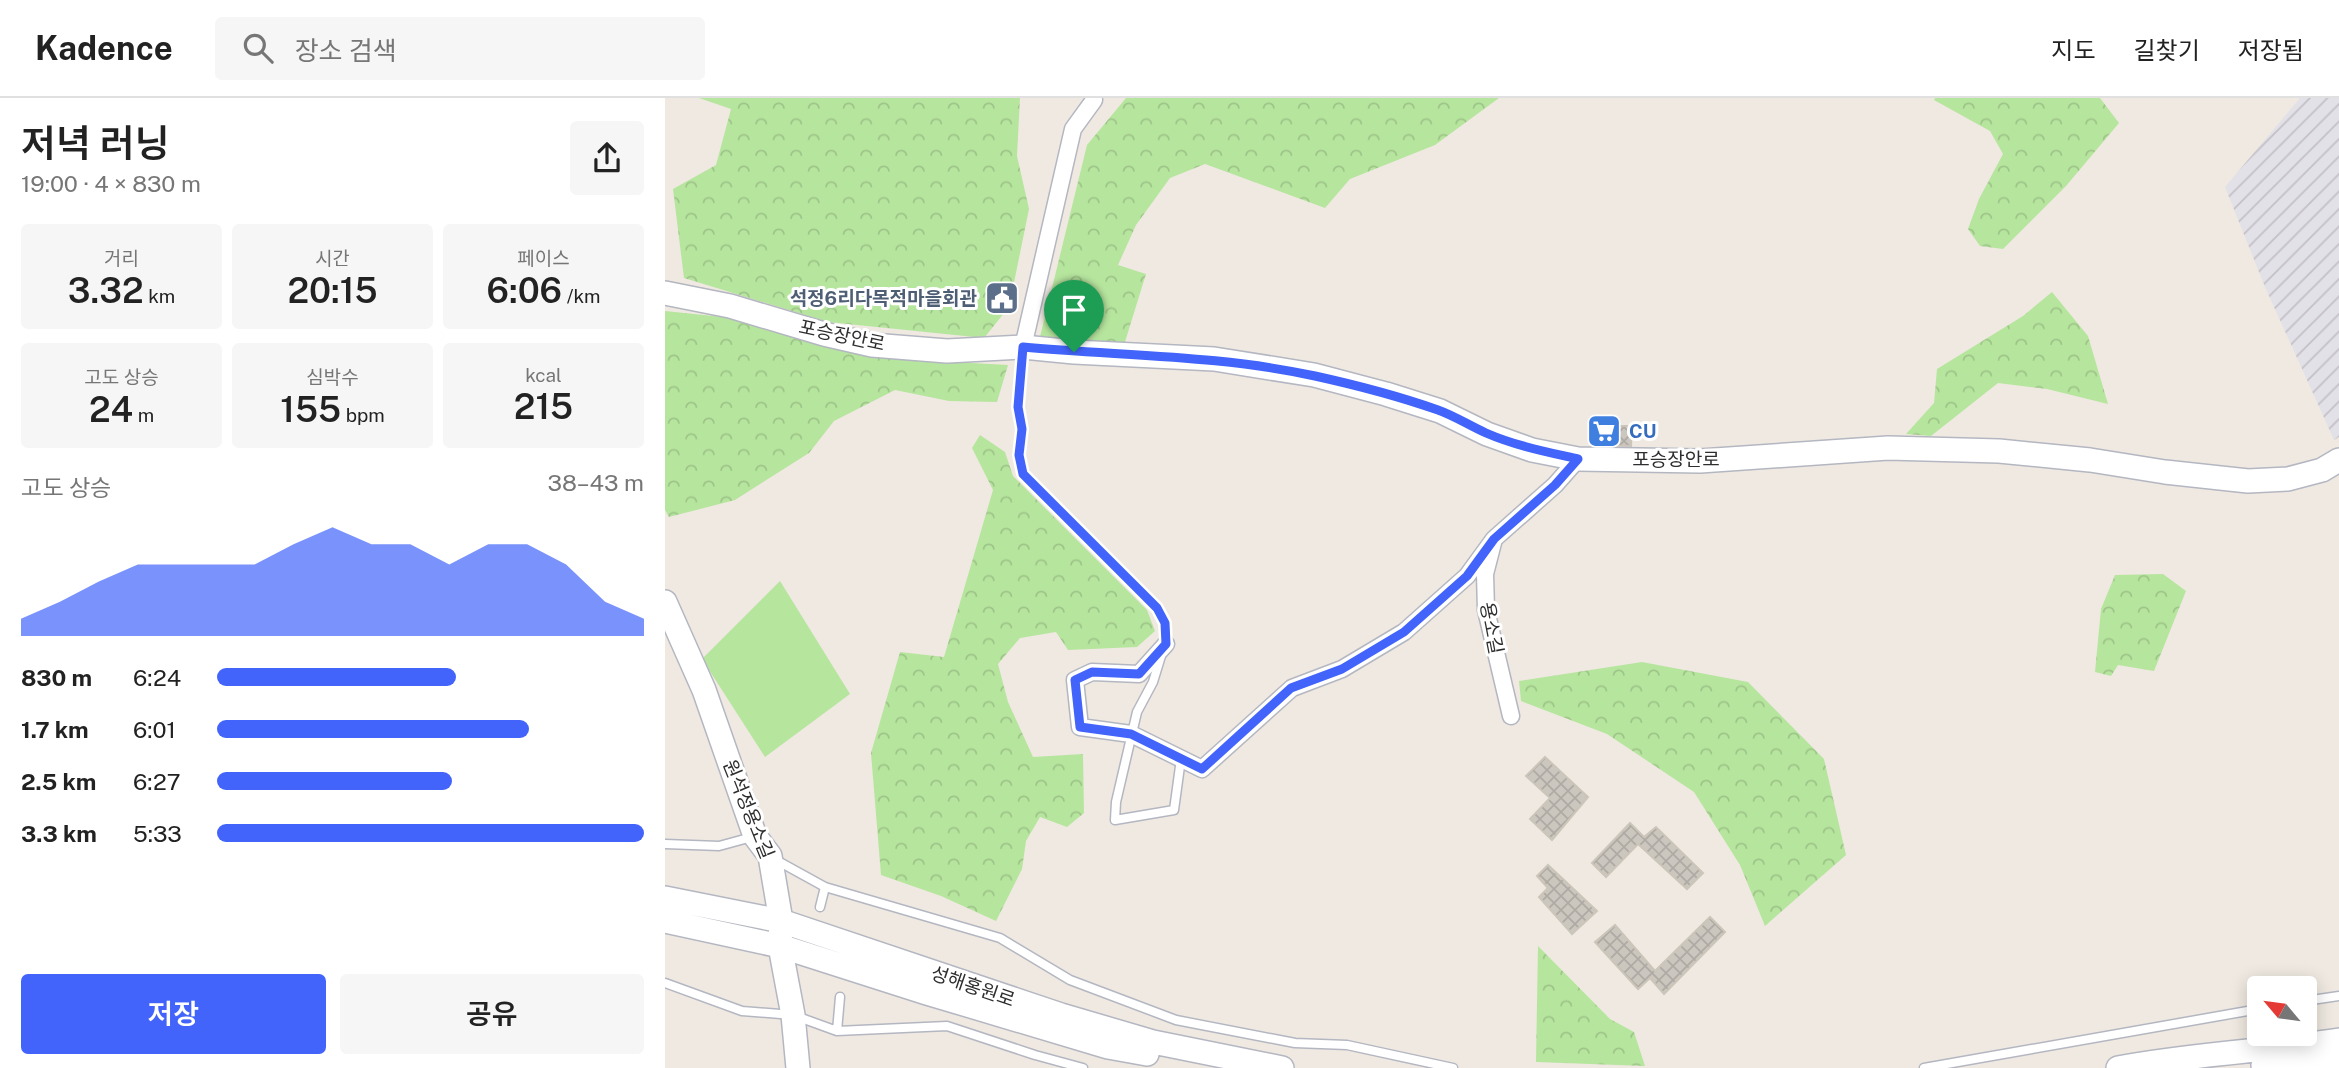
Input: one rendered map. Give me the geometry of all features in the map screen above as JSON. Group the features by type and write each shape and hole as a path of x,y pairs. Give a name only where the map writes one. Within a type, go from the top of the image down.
{"street":[{"path":"1023,347 1073,129 1094,100"},
{"name":"포승장안로","path":"665,293 730,306 824,334 873,345 947,351 1023,347 1214,359 1314,375 1440,411 1532,450 1578,459 1700,461 1888,448 1999,451 2248,481 2288,480 2322,470 2339,460"},
{"name":"용소길","path":"1166,644 1139,674 1092,672 1075,680 1080,727 1131,734 1202,769 1291,688 1342,669 1404,632 1467,576 1494,539 1555,485 1578,459"},
{"name":"용소길","path":"1494,539 1485,574 1486,610 1511,716"},
{"name":"원석정용소길","path":"665,602 704,690 755,836 770,856 781,921 780,946 793,1015 798,1068"},
{"name":"성해홍원로","path":"665,898 781,921 1061,1015 1153,1042 1282,1068"},
{"name":"성해홍원로","path":"665,920 780,946 1108,1047 1219,1068"},
{"path":"2118,1068 2156,1061 2339,1040"},
{"path":"2236,1068 2339,1057"}],"lane":[{"path":"1023,347 1018,407 1022,429 1019,455 1023,474 1157,608 1165,623 1166,644 1153,682 1136,712 1116,802 1115,820 1174,810 1181,759"},
{"path":"665,844 719,846 755,836"},
{"path":"770,856 825,887 1000,938 1070,980 1176,1020 1295,1043 1347,1045 1453,1068"},
{"path":"820,907 825,887"},
{"path":"665,983 742,1011 793,1015 837,1031 947,1026 1083,1068"},
{"path":"2317,1000 2339,996"},
{"path":"837,1031 840,998"},
{"path":"1924,1068 2247,1011"},
{"path":"1395,1068 1397,1057"}],"shaded area":[{"path":"2300,98 2339,98 2339,437 2334,440 2265,287 2225,187"}],"green space":[{"path":"699,98 1020,98 1017,156 1029,209 1009,307 984,338 828,322 684,278 673,189 716,165 731,109"},
{"path":"1126,98 1499,98 1435,145 1350,179 1325,208 1205,164 1170,178 1136,225 1118,265 1146,274 1124,345 1040,337 1087,145"},
{"path":"2100,98 2119,123 2066,186 2003,249 1980,246 1968,229 1979,199 2003,154 1990,131 1934,100"},
{"path":"2052,292 2088,336 2108,404 2047,389 1998,383 1931,436 1906,434 1934,403 1937,369 2023,316"},
{"path":"665,311 723,317 880,358 1008,365 997,402 949,401 895,390 834,421 809,453 735,500 669,517 665,510"},
{"path":"980,435 1005,452 1013,476 1147,610 1155,631 1137,647 1068,650 1056,632 1020,638 998,664 1008,702 1033,757 1083,754 1084,813 1067,827 1040,817 1026,841 1022,869 996,921 941,896 881,875 871,753 900,652 944,657 993,490 972,448"},
{"path":"2163,574 2186,591 2154,671 2118,665 2111,676 2095,672 2101,609 2115,575"},
{"path":"780,581 850,694 765,757 702,659"},
{"path":"1642,662 1748,682 1824,759 1846,855 1765,926 1740,865 1694,792 1607,734 1521,701 1519,681"},
{"path":"1538,946 1610,1019 1634,1032 1645,1066 1536,1062"}],"building":[{"path":"1595,426 1632,426 1631,446 1595,445"},
{"path":"1545,757 1588,797 1552,840 1530,819 1550,798 1526,776"},
{"path":"1630,823 1644,837 1656,827 1703,873 1687,889 1638,844 1606,877 1592,863"},
{"path":"1548,865 1597,911 1572,934 1539,897 1548,888 1537,876"},
{"path":"1710,917 1725,932 1664,994 1650,978 1638,989 1595,942 1615,925 1655,971"}],"place":[{"name":"석정6리다목적마을회관","path":"1002,298"},
{"name":"CU","path":"1604,431"}],"route":[{"path":"1023,347 1074,352 1214,359 1314,375 1440,411 1532,450 1578,459 1555,485 1494,539 1467,576 1404,632 1342,669 1291,688 1202,769 1131,734 1080,727 1075,680 1092,672 1139,674 1166,644 1165,623 1157,608 1023,474 1019,455 1022,429 1018,407 1023,347"}]}
